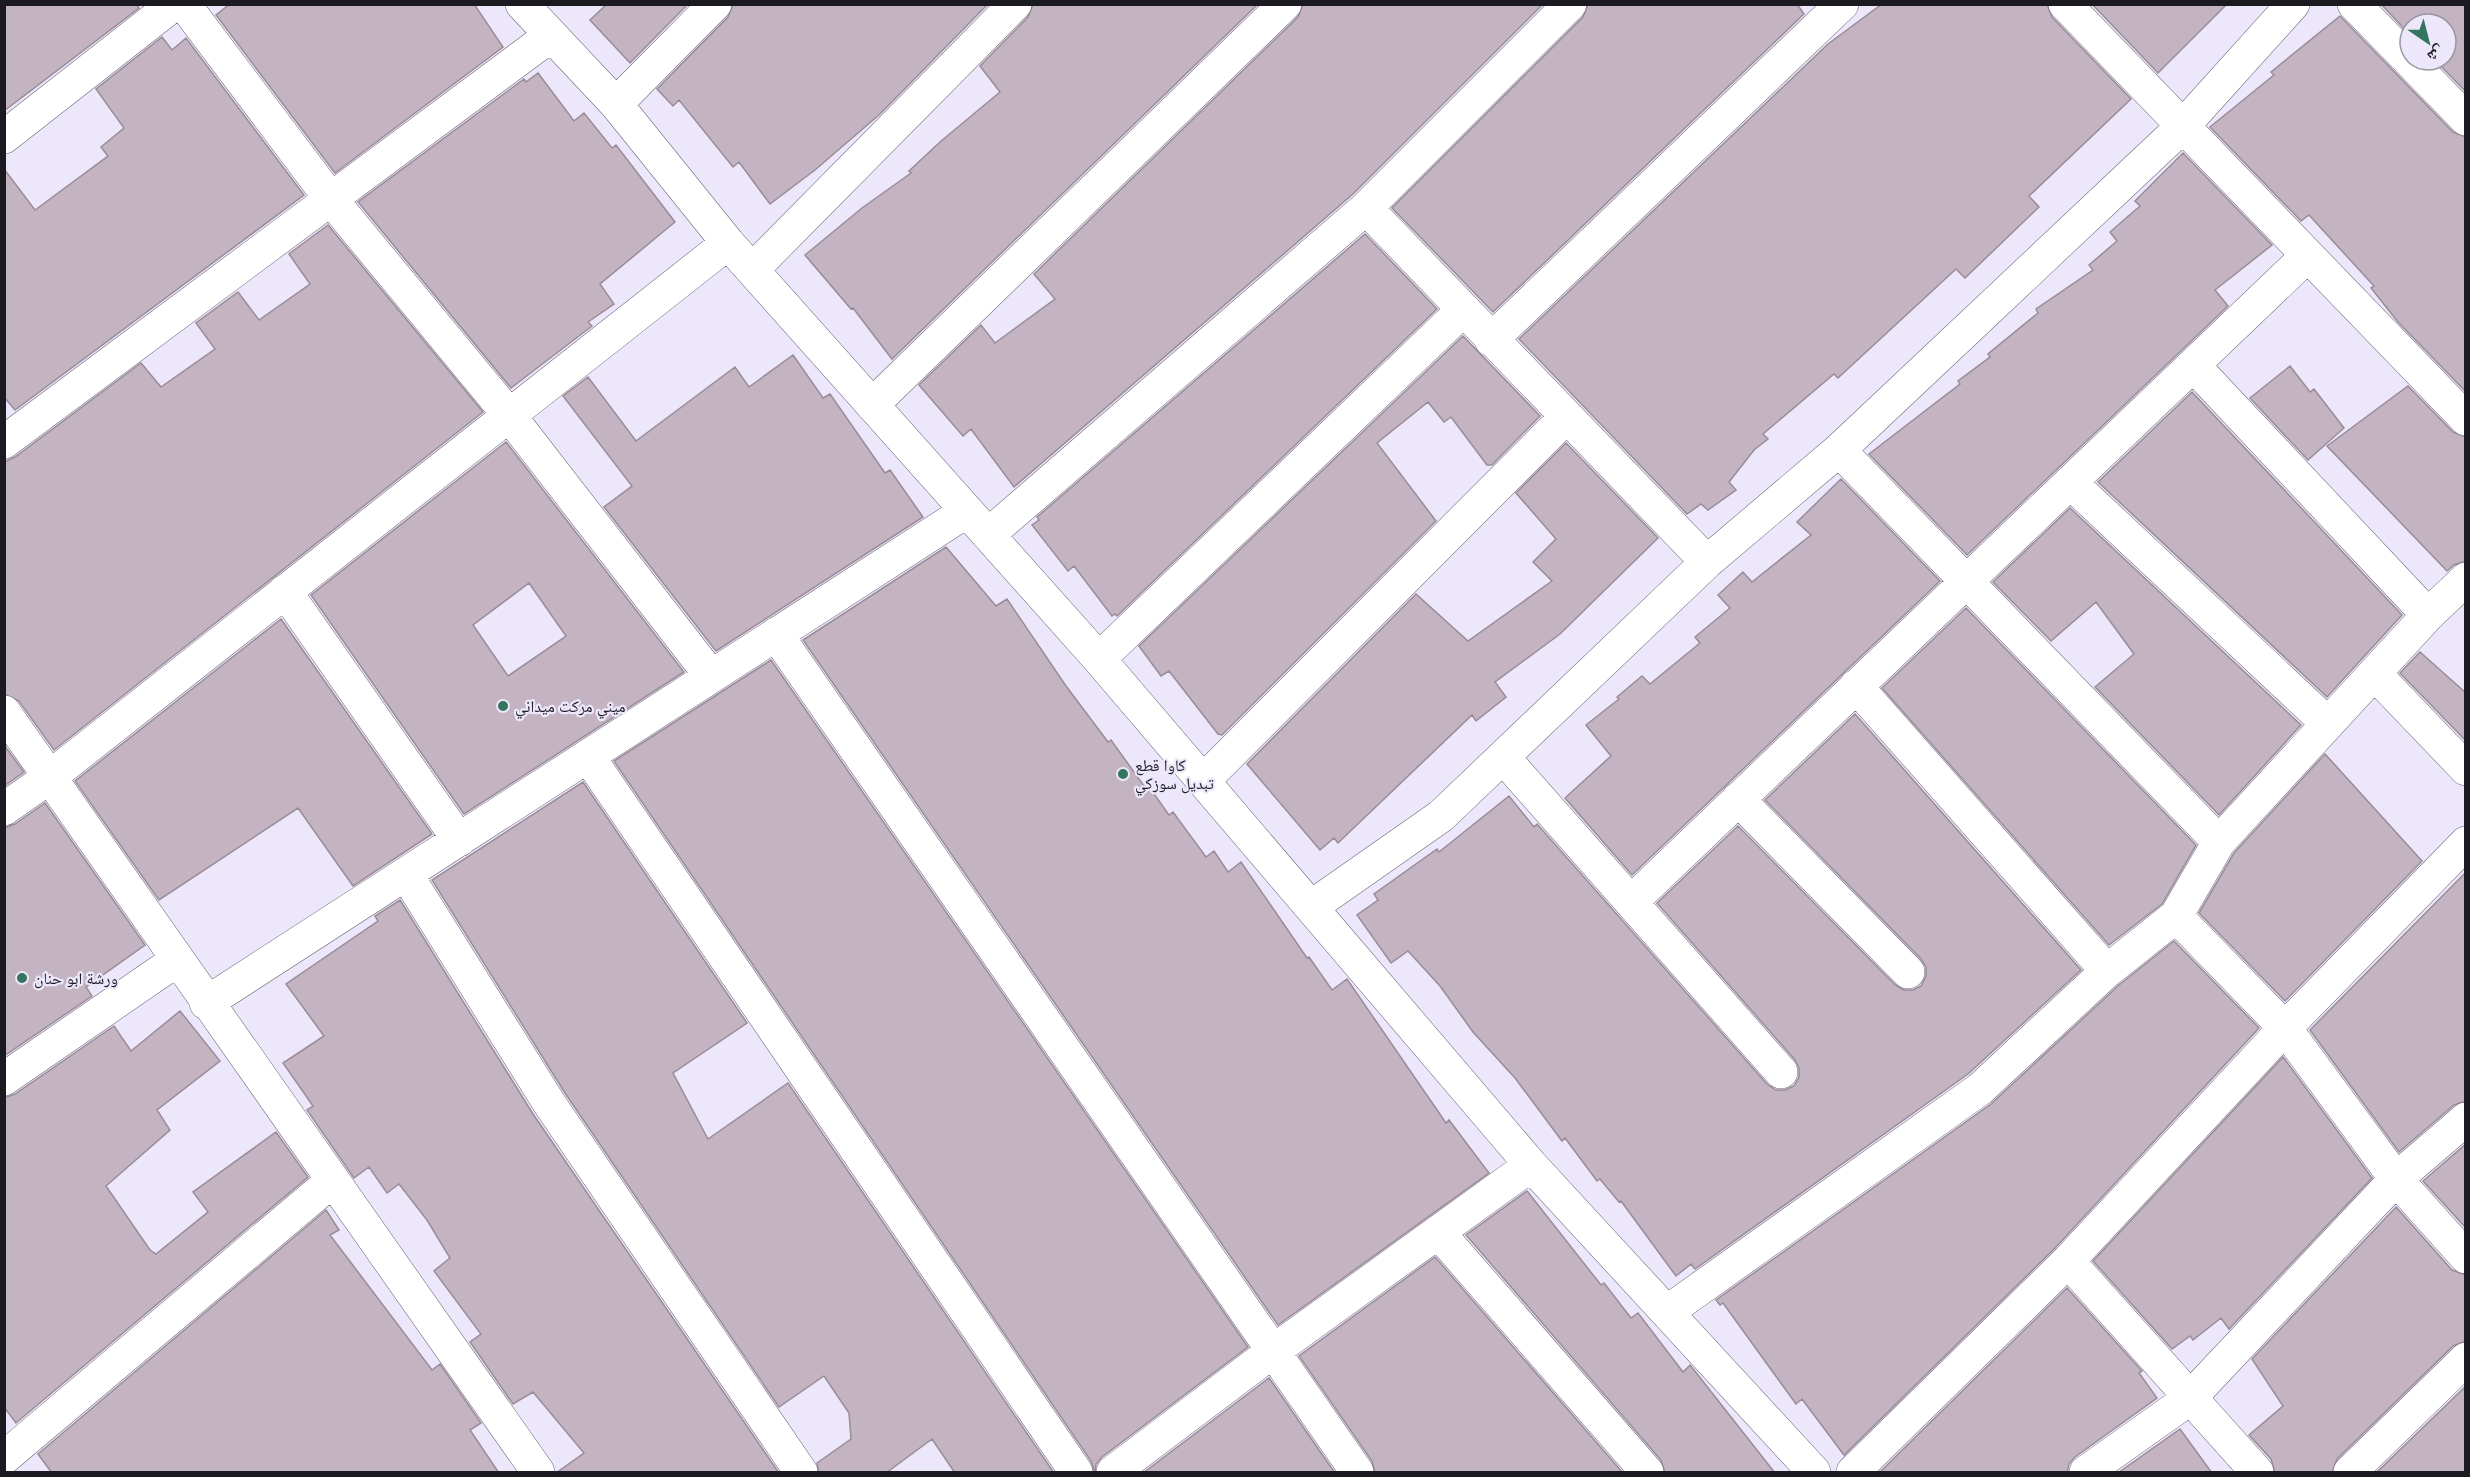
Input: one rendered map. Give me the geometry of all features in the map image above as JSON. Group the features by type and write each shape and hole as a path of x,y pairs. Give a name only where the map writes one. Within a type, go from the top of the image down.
{"street":[{"path":"4,137 174,4"},
{"path":"184,4 330,198 509,415 711,676"},
{"path":"522,4 616,104 728,243 1099,659 1531,1165 1814,1473"},
{"path":"616,104 715,4"},
{"path":"752,270 1015,4"},
{"path":"872,405 1285,4"},
{"path":"988,534 1366,208 1570,4"},
{"path":"1491,340 1842,4"},
{"path":"2065,4 2306,257 2466,419"},
{"path":"1311,907 1442,816 1707,562 1839,450 2183,126 2293,4"},
{"path":"2354,4 2466,119"},
{"path":"4,442 550,36"},
{"path":"1366,208 1707,562"},
{"path":"4,809 51,776 728,243"},
{"path":"1631,902 2306,257"},
{"path":"1099,659 1463,310"},
{"path":"2194,366 2428,615"},
{"path":"1203,781 1566,417"},
{"path":"1839,450 2219,842"},
{"path":"2071,483 2327,723"},
{"path":"207,1003 967,511"},
{"path":"1667,1312 1980,1089 2107,971 2176,916 2219,842 2428,615 2466,579"},
{"path":"285,591 459,840"},
{"path":"776,634 1357,1473"},
{"path":"2375,674 2466,769"},
{"path":"1856,686 2107,971"},
{"path":"4,712 538,1473"},
{"path":"588,756 1076,1473"},
{"path":"1503,757 1781,1072"},
{"path":"1738,799 1908,972"},
{"path":"1853,1473 2068,1261 2285,1028 2466,843"},
{"path":"406,874 549,1103 801,1473"},
{"path":"2176,916 2285,1028 2396,1179 2466,1257"},
{"path":"4,1079 177,960"},
{"path":"2086,1473 2189,1400 2396,1179 2466,1119"},
{"path":"1113,1473 1272,1352 1531,1165"},
{"path":"4,1458 332,1181"},
{"path":"1438,1232 1647,1473"},
{"path":"2068,1261 2189,1400 2257,1473"},
{"path":"2350,1473 2466,1359"}],"building":[{"path":"4,4 136,4 139,8 4,111"},
{"path":"230,4 474,4 503,47 335,173 216,15"},
{"path":"607,4 688,4 630,63 590,20"},
{"path":"733,4 988,4 880,114 815,170 770,204 739,162 733,167 679,100 673,106 657,89 728,17"},
{"path":"1033,4 1258,4 892,359 853,308 851,309 805,255 862,208 911,173 909,171 940,142 1000,92 980,66 1028,17"},
{"path":"1303,4 1543,4 1353,194 1014,487 971,429 963,436 919,385 981,325 995,343 1055,299 1034,274 1298,17"},
{"path":"1588,4 1797,4 1804,14 1493,312 1392,208 1583,17"},
{"path":"1882,4 2047,4 2052,17 2131,99 2029,196 2039,207 1965,278 1956,269 1838,378 1834,374 1763,434 1768,439 1754,450 1729,482 1736,490 1708,510 1701,504 1687,514 1519,339 1828,44"},
{"path":"2092,4 2227,4 2158,73"},
{"path":"2381,4 2466,4 2466,92 2447,72 2458,72 2458,12 2398,12 2398,22"},
{"path":"2340,16 2453,132 2466,137 2466,392 2398,322 2371,288 2374,286 2309,215 2301,221 2210,127 2274,75 2271,72"},
{"path":"162,37 172,50 186,38 304,195 15,410 4,397 4,169 35,210 108,156 101,147 124,128 96,89"},
{"path":"538,73 574,121 584,113 612,148 616,145 675,222 600,284 614,304 588,322 592,326 511,388 358,202 524,79 526,82"},
{"path":"2183,153 2272,245 2215,290 2228,306 1967,555 1869,454 1960,384 1958,381 1990,357 1988,354 2038,313 2036,309 2093,270 2089,265 2117,241 2110,232 2140,206 2135,201"},
{"path":"328,225 483,412 54,750 19,701 4,694 4,462 15,457 141,363 161,387 215,349 196,323 238,292 259,320 310,284 289,254"},
{"path":"1365,234 1437,309 1117,616 1115,614 1112,616 1074,566 1068,571 1032,525 1039,520 1037,517"},
{"path":"1463,336 1540,416 1492,465 1487,465 1451,417 1444,422 1428,402 1377,443 1436,521 1222,735 1218,734 1169,671 1161,676 1139,646"},
{"path":"793,355 823,398 830,394 885,473 890,470 923,517 716,651 604,507 632,486 563,396 588,377 636,441 735,367 749,387"},
{"path":"2290,366 2310,392 2314,389 2344,428 2308,460 2250,398"},
{"path":"2408,386 2453,432 2466,437 2466,561 2454,565 2447,571 2327,446"},
{"path":"2192,392 2402,615 2327,697 2098,482"},
{"path":"506,442 684,672 464,814 311,595","holes":["529,583 566,636 508,676 473,625"]},
{"path":"1566,443 1658,538 1560,634 1495,682 1506,697 1476,721 1472,715 1338,843 1334,838 1320,850 1247,764 1416,594 1468,641 1552,581 1533,562 1556,539 1516,493"},
{"path":"1841,479 1940,581 1632,875 1565,798 1611,756 1586,725 1619,699 1617,697 1642,676 1650,684 1700,643 1695,637 1730,608 1718,595 1743,572 1752,582 1811,535 1797,522"},
{"path":"2070,508 2301,725 2219,815 2095,687 2134,654 2096,602 2051,641 1993,582"},
{"path":"946,547 996,606 1007,599 1066,686 1108,742 1111,740 1144,786 1147,784 1169,815 1173,812 1206,857 1214,851 1228,872 1241,862 1307,958 1309,957 1332,990 1347,979 1446,1123 1449,1120 1489,1173 1278,1325 803,640"},
{"path":"1966,608 2196,845 2162,904 2109,945 1882,688"},
{"path":"281,619 432,834 353,886 298,808 159,900 75,781"},
{"path":"2420,652 2466,693 2466,741 2400,673"},
{"path":"771,660 1248,1347 1102,1457 1096,1464 1095,1473 1091,1461 614,761"},
{"path":"1855,714 2081,970 1968,1074 1695,1269 1691,1264 1676,1276 1621,1201 1619,1202 1600,1179 1597,1181 1565,1138 1562,1141 1515,1078 1473,1032 1440,986 1408,951 1391,963 1357,915 1378,900 1374,894 1437,849 1439,852 1509,796 1534,827 1537,824 1767,1084 1776,1090 1785,1090 1794,1086 1799,1077 1799,1068 1795,1060 1657,903 1738,826 1895,985 1904,990 1913,990 1921,986 1926,976 1926,967 1921,959 1765,800"},
{"path":"4,745 24,772 4,786"},
{"path":"2325,754 2422,861 2285,1001 2199,913 2234,853"},
{"path":"583,782 747,1023 673,1073 708,1139 788,1083 1054,1473 955,1473 932,1439 886,1473 819,1473 817,1463 851,1439 849,1413 824,1376 779,1407 565,1093 432,880"},
{"path":"45,803 145,945 86,987 92,996 4,1056 4,828 15,824"},
{"path":"2466,872 2466,1101 2454,1105 2399,1152 2310,1030"},
{"path":"400,900 533,1114 779,1473 556,1473 584,1453 533,1392 513,1404 470,1342 481,1334 434,1271 450,1258 427,1220 399,1184 387,1193 369,1167 354,1178 307,1110 313,1106 283,1063 324,1036 286,984 378,921 375,916"},
{"path":"2174,941 2259,1028 2055,1248 1844,1455 1802,1399 1796,1404 1723,1303 1720,1305 1716,1300 1991,1104 2119,985"},
{"path":"180,1011 220,1061 157,1110 170,1130 106,1186 150,1250 156,1254 208,1212 193,1192 276,1132 308,1177 16,1423 4,1407 4,1098 15,1094 114,1026 131,1051"},
{"path":"2283,1057 2372,1178 2229,1329 2221,1318 2193,1340 2190,1336 2172,1349 2093,1261"},
{"path":"2466,1144 2466,1228 2423,1181"},
{"path":"1527,1191 1601,1285 1604,1283 1631,1318 1638,1313 1683,1372 1690,1365 1775,1473 1665,1473 1661,1460 1466,1235"},
{"path":"2396,1207 2452,1270 2466,1275 2466,1341 2453,1346 2337,1459 2332,1473 2275,1473 2271,1459 2249,1435 2283,1406 2252,1359"},
{"path":"326,1210 339,1230 330,1235 432,1370 440,1364 481,1423 470,1430 499,1473 52,1473 38,1454"},
{"path":"1435,1257 1623,1473 1375,1473 1372,1461 1299,1356"},
{"path":"2067,1288 2142,1371 2139,1373 2157,1398 2075,1457 2069,1464 2067,1473 1879,1473"},
{"path":"1269,1378 1335,1473 1143,1473"},
{"path":"2466,1386 2466,1473 2376,1473"},
{"path":"2180,1429 2212,1473 2118,1473"}],"place":[{"name":"ميني مركت ميداني","path":"503,706"},
{"name":"كاوا قطع تبديل سوزكي","path":"1123,774"},
{"name":"ورشة ابو حنان","path":"22,978"}]}
